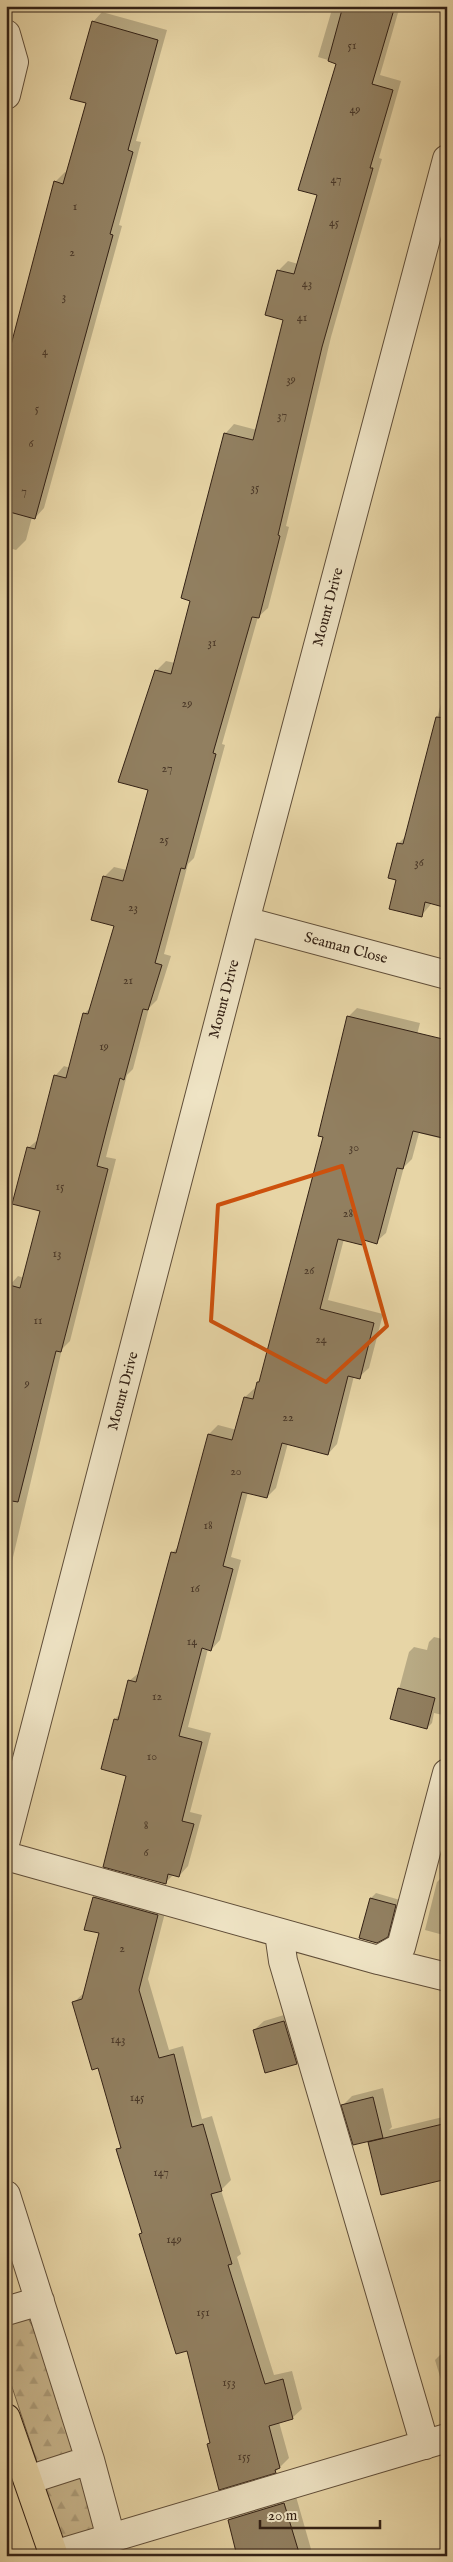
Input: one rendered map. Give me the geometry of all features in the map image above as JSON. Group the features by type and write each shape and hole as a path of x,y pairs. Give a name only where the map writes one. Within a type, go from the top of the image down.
{"main road":[{"path":"6,2418 54,2555"}],"street":[{"path":"6,34 14,62 6,95"},
{"name":"Mount Drive","path":"6,1840 245,921 447,159"},
{"name":"Seaman Close","path":"245,921 447,975"},
{"path":"378,1960 401,1947 447,1773"},
{"path":"6,1856 279,1933 447,1977"},
{"path":"54,2555 436,2442 282,1961 279,1933"},
{"path":"6,2195 13,2239 40,2301 90,2460 111,2538"},
{"path":"6,2311 40,2301"},
{"path":"28,2480 90,2460"}],"highlighted area":[{"path":"342,1166 387,1326 326,1382 211,1321 218,1205"}],"green space":[{"path":"27,2316 53,2366 77,2454 38,2465 6,2369 6,2323"},
{"path":"85,2469 104,2532 63,2546 42,2480"}],"building":[{"path":"343,6 395,6 372,84 393,90 322,347 278,535 280,536 259,618 252,617 213,753 216,754 185,869 181,868 155,963 162,965 148,1010 143,1009 124,1080 120,1078 107,1127 97,1166 108,1169 61,1352 56,1351 18,1502 6,1500 6,1284 20,1288 40,1211 12,1204 27,1147 35,1149 54,1075 66,1078 83,1013 88,1014 114,926 91,920 103,876 123,881 148,790 118,782 155,670 171,674 190,601 181,598 224,433 253,440 283,320 265,315 277,270 294,274 317,195 298,190 336,64 328,61"},
{"path":"92,21 158,40 128,150 133,152 110,234 113,235 35,519 6,511 6,364 54,181 63,184 86,103 70,99"},
{"path":"436,717 447,718 447,908 425,902 422,917 389,909 396,880 388,878 397,843 403,844"},
{"path":"347,1016 447,1040 447,1139 413,1131 403,1169 397,1168 377,1244 364,1240 362,1245 338,1239 320,1309 374,1323 360,1379 348,1376 328,1455 282,1443 267,1498 242,1492 223,1566 233,1569 211,1651 202,1648 179,1736 202,1742 182,1821 194,1824 179,1877 168,1874 166,1884 103,1867 126,1776 101,1769 114,1719 118,1720 128,1680 136,1682 171,1552 176,1553 208,1434 232,1440 244,1397 253,1399 257,1382 259,1382 323,1137 318,1136"},
{"path":"398,1688 435,1698 427,1729 390,1719"},
{"path":"93,1897 158,1915 139,1990 159,2058 174,2054 192,2127 203,2124 222,2191 211,2194 232,2264 228,2265 265,2384 283,2379 293,2419 269,2426 280,2468 275,2470 276,2473 219,2490 207,2444 210,2443 187,2351 176,2354 139,2234 142,2233 116,2149 121,2148 98,2068 92,2070 72,2002 82,1999 99,1933 84,1930"},
{"path":"370,1898 396,1905 388,1937 377,1943 359,1938"},
{"path":"284,2021 297,2064 265,2073 253,2030"},
{"path":"373,2097 383,2138 353,2145 341,2105"},
{"path":"447,2123 447,2179 381,2195 368,2142"},
{"path":"284,2503 300,2556 237,2556 228,2520"}]}
